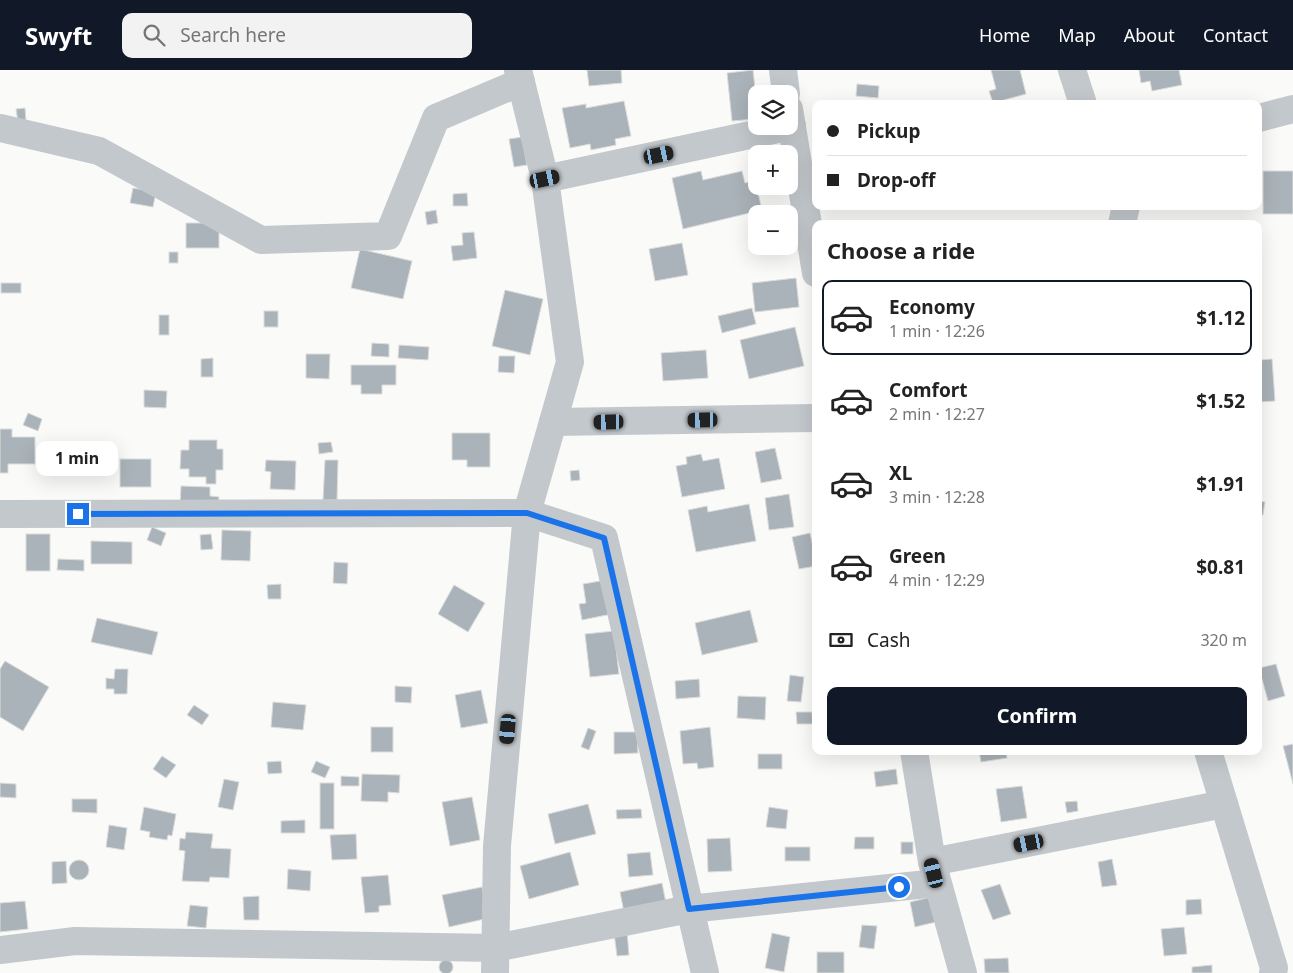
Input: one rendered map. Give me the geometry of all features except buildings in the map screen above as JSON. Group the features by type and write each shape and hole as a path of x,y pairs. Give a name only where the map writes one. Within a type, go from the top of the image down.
{"street":[{"path":"782,70 784,85"},
{"path":"1072,70 1081,100"},
{"path":"0,128 99,151 261,240 388,236 436,118 519,76 545,179 570,362 527,513 497,846 495,961"},
{"path":"1262,117 1293,109"},
{"path":"545,179 748,128"},
{"path":"793,135 812,249"},
{"path":"553,422 812,418"},
{"path":"0,514 527,513 604,538 705,973"},
{"path":"915,755 934,873 963,973"},
{"path":"1209,755 1274,968 1273,973"},
{"path":"0,950 75,941 495,961 689,909 934,873 1224,804"}],"route":[{"path":"78,514 527,513 604,538 689,909 899,887"}]}
